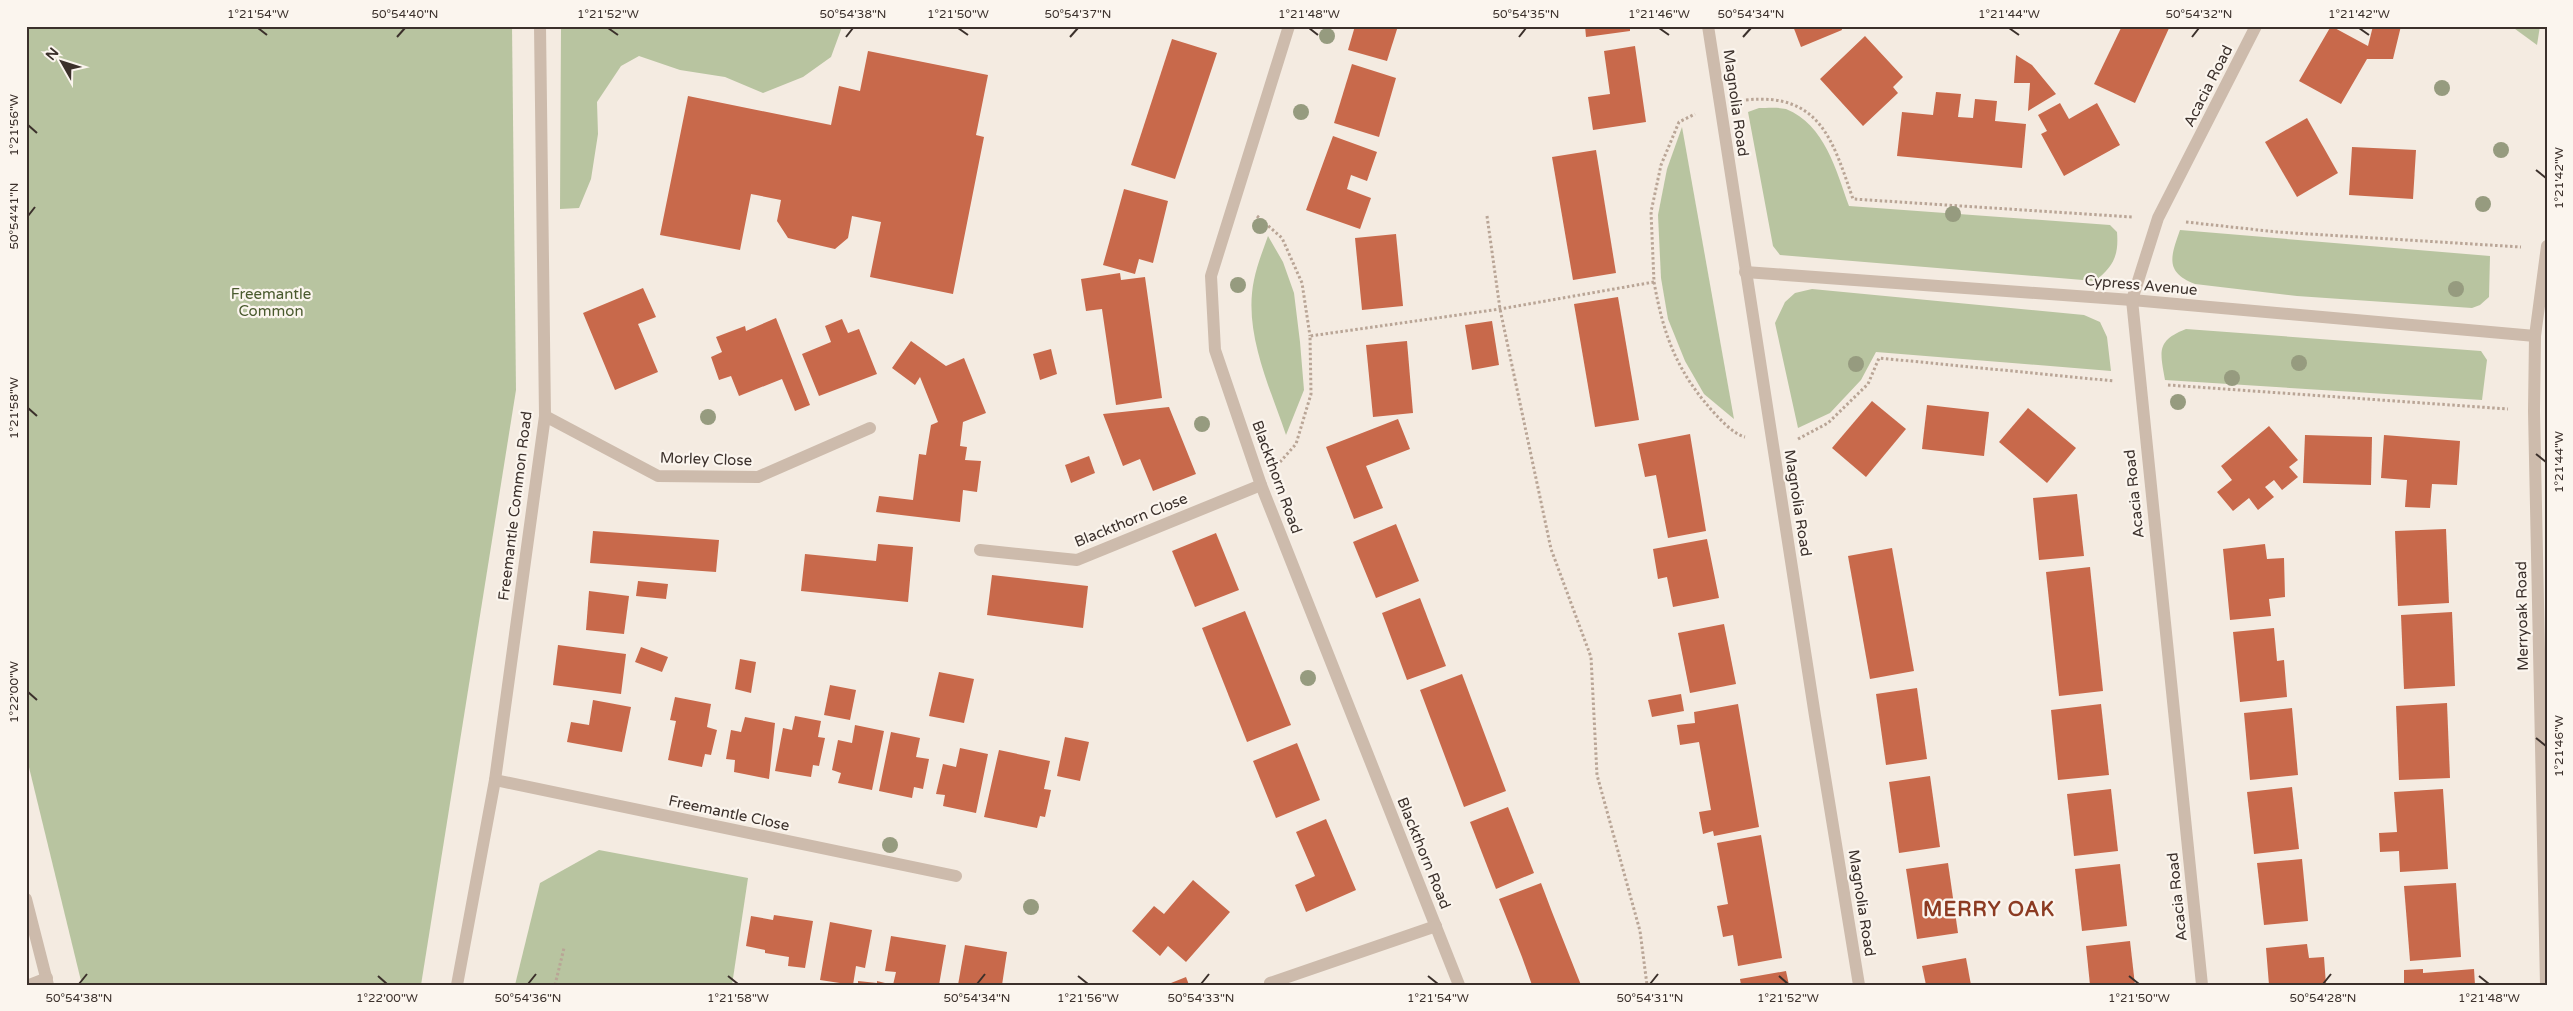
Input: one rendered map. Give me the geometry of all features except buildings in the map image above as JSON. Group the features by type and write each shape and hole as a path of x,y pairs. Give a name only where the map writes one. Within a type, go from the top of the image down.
{"street":[{"name":"Freemantle Common Road","path":"456,985 495,780 544,416 540,26"},
{"name":"Blackthorn Road","path":"1289,26 1210,276 1215,350 1260,485 1459,985"},
{"name":"Magnolia Road","path":"1708,26 1745,272 1859,985"},
{"name":"Acacia Road","path":"2202,985 2138,383 2132,300 2158,218 2256,26"},
{"name":"Merryoak Road","path":"2546,985 2543,693 2534,411 2535,336 2547,247"},
{"name":"Cypress Avenue","path":"1745,272 2132,300 2535,336"},
{"name":"Morley Close","path":"544,416 658,476 758,477 870,428"},
{"name":"Blackthorn Close","path":"980,550 1077,560 1260,485"},
{"name":"Freemantle Close","path":"495,780 956,876"},
{"path":"26,899 48,982 29,985"},
{"name":"Blackthorn Road","path":"1270,983 1436,926"}],"path":[{"path":"2534,411 2138,383 1879,358 1868,384 1828,423 1799,439 1772,441 1742,436 1728,427 1697,394 1677,362 1661,322 1654,282 1651,212 1660,165 1680,122 1719,103 1758,99 1788,102 1818,120 1836,152 1853,200 2158,218 2277,232 2547,247"},
{"path":"1236,198 1282,238 1302,283 1310,336 1311,394 1296,444 1260,485"},
{"path":"1487,216 1500,309 1550,548 1591,657 1597,775 1640,931 1647,985"},
{"path":"1310,336 1500,309 1654,282"},
{"path":"555,985 564,948"}],"green space":[{"name":"Freemantle Common","path":"26,26 512,26 516,390 421,985 82,985 26,755"},
{"path":"561,26 842,27 831,57 803,77 763,93 725,77 680,70 639,56 621,66 597,102 598,134 591,179 579,208 560,209"},
{"path":"2511,26 2540,26 2537,45"},
{"path":"1759,108 1786,109 1799,116 1810,126 1820,137 1834,164 1849,206 2110,225 2117,232 2117,248 2114,260 2095,281 1780,255 1773,246 1748,112"},
{"path":"1682,127 1734,419 1704,394 1685,361 1668,319 1661,278 1658,215 1667,169"},
{"path":"2180,230 2490,256 2489,297 2480,305 2472,308 2297,296 2195,284 2178,274 2172,262"},
{"path":"1268,236 1283,262 1294,293 1300,342 1304,390 1286,435 1260,359 1252,319 1254,280"},
{"path":"1812,289 2084,315 2100,322 2107,337 2111,371 1876,352 1861,380 1830,413 1798,428 1775,323 1785,302 1795,293"},
{"path":"2186,329 2481,351 2487,360 2482,400 2165,380 2162,348 2169,338"},
{"path":"599,850 748,878 732,985 515,985 540,883"}],"district":[{"name":"MERRY OAK","path":"1989,910"}]}
